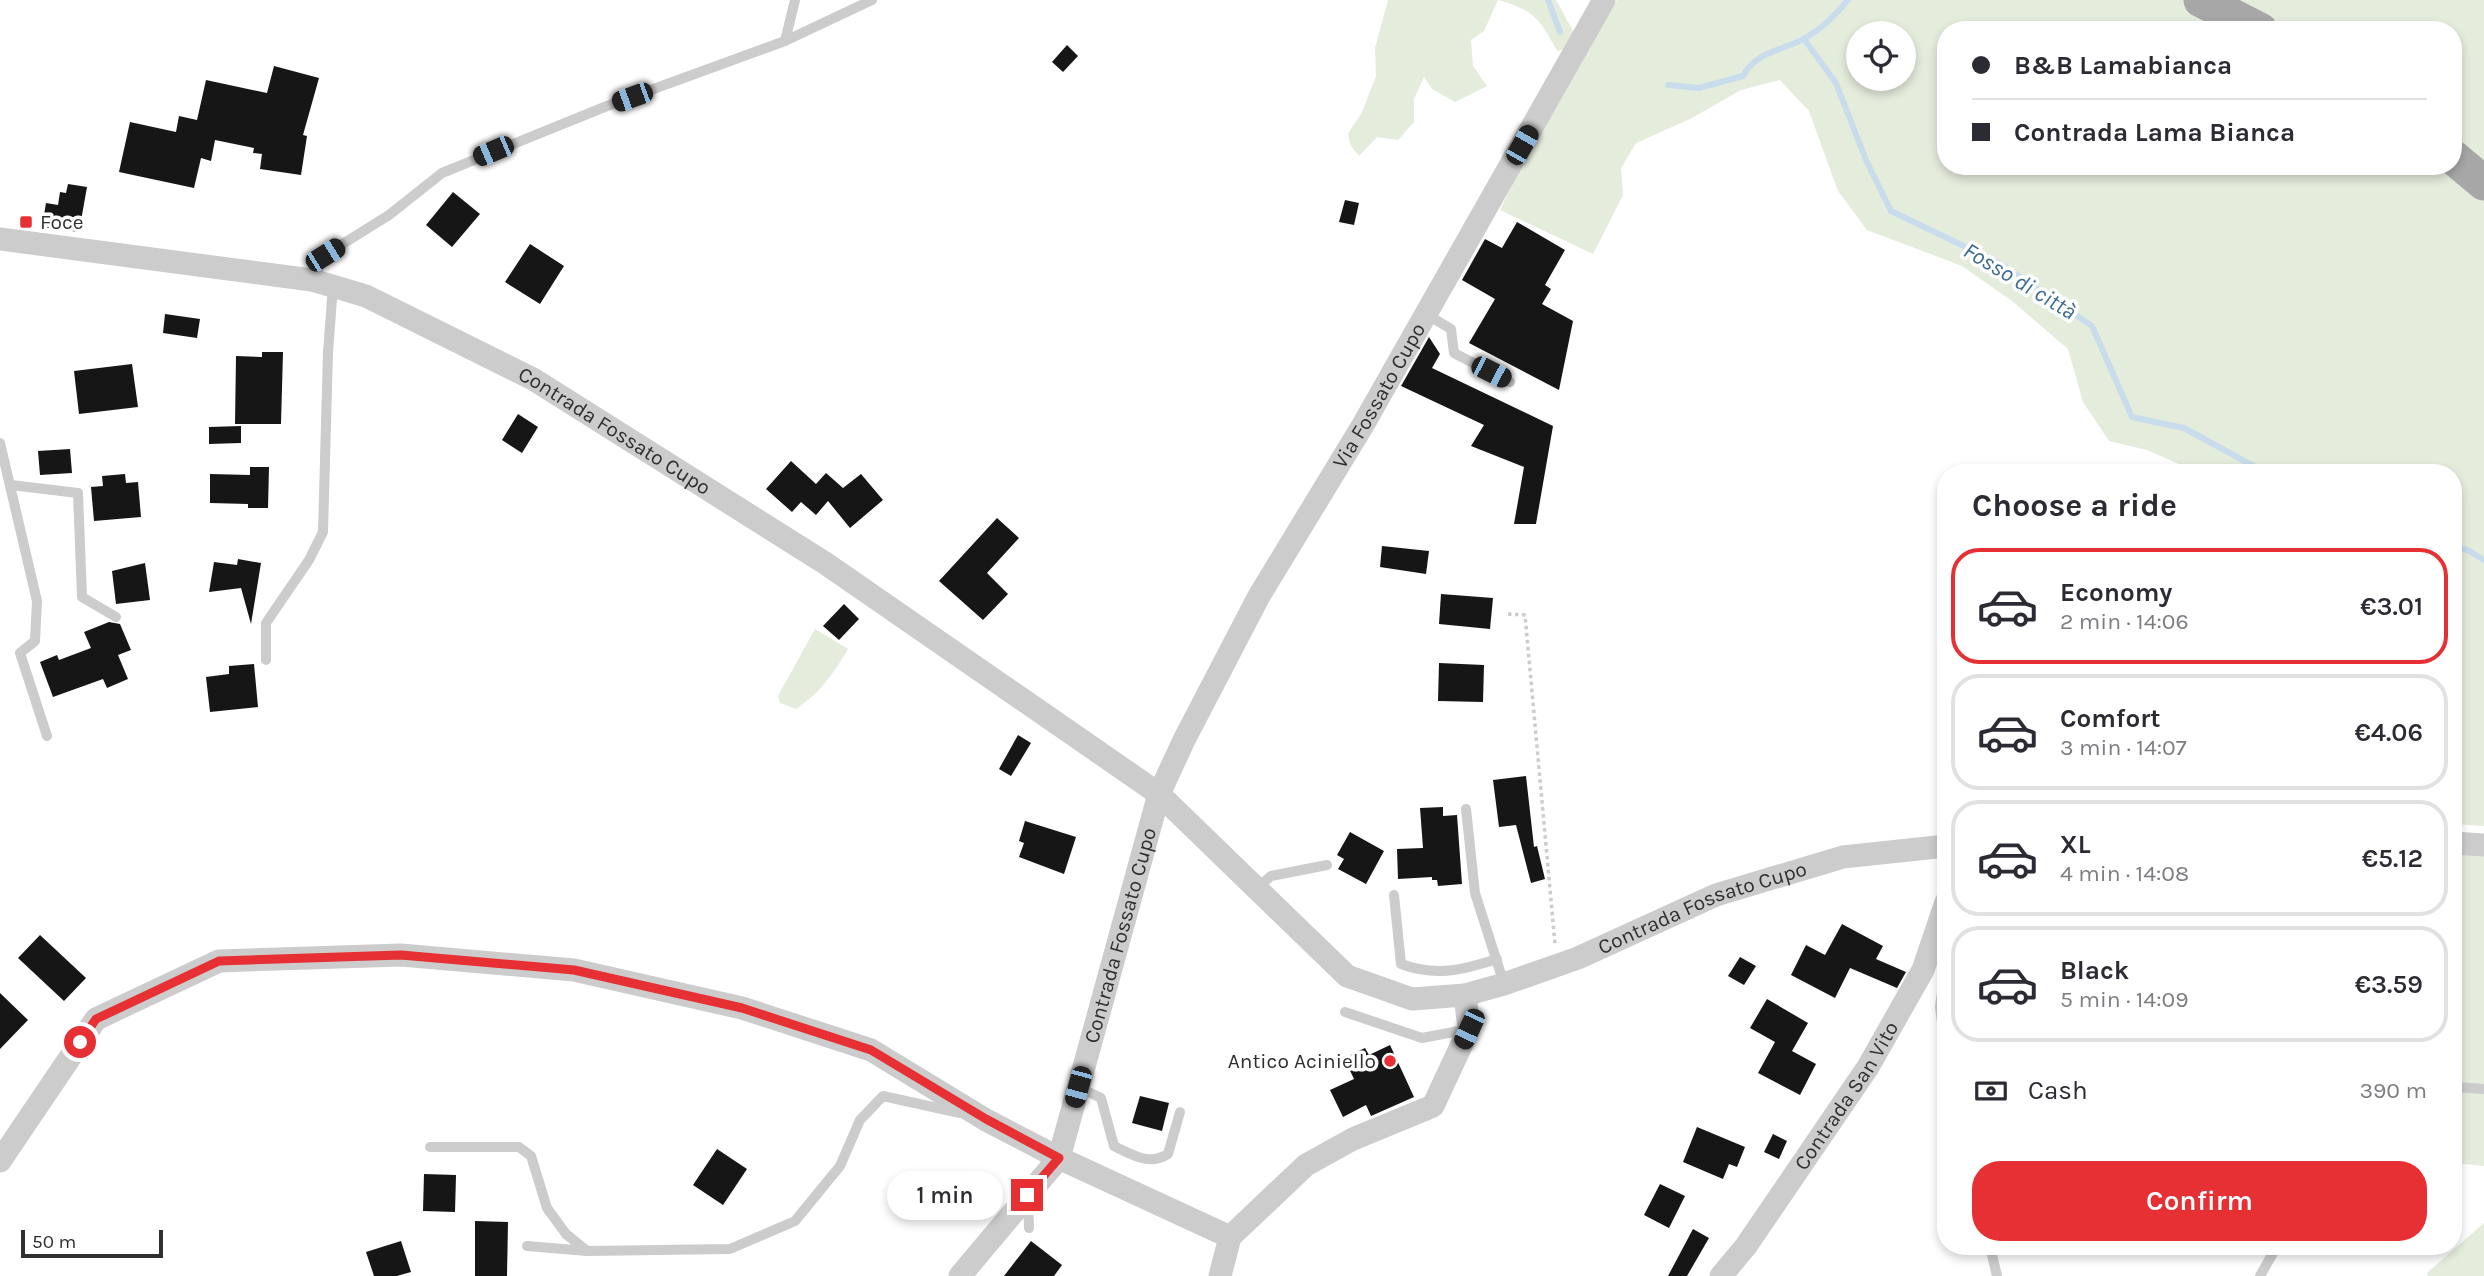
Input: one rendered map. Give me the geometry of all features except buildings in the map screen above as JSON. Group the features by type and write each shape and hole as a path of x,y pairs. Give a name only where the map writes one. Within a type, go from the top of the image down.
{"main road":[{"path":"2201,0 2242,21"},
{"path":"2462,165 2484,183"}],"street":[{"name":"Via Fossato Cupo","path":"1159,794 1259,596 1426,314 1604,0"},
{"name":"Contrada Fossato Cupo","path":"0,239 323,283 366,296 533,379 825,562 1159,794 1347,976 1412,999 1465,995 1504,984 1557,965 1716,895 1843,856 1937,847"},
{"name":"Contrada Fossato Cupo","path":"1059,1158 1159,794"},
{"path":"2462,844 2484,845"},
{"name":"Contrada San Vito","path":"1721,1276 1746,1247 1868,1067 1923,971 1937,929"},
{"path":"0,1161 96,1019 219,961 401,955 574,970 742,1008 871,1050 986,1119 1059,1158 1230,1237"},
{"path":"1220,1276 1230,1237 1306,1165 1353,1139 1433,1106 1469,1029 1465,995"},
{"path":"960,1276 1059,1158"}],"lane":[{"path":"785,41 795,0"},
{"path":"266,660 266,623 309,560 323,533 328,352 323,283 325,255 389,215 442,173 607,106 785,41 872,0"},
{"path":"1426,314 1451,329 1454,353 1510,382"},
{"path":"0,443 37,601 35,641 20,653 47,736"},
{"path":"10,485 79,493 82,597 116,617"},
{"path":"1466,809 1475,893 1504,984"},
{"path":"1256,888 1271,876 1327,865"},
{"path":"1394,895 1401,964 1422,972 1464,970 1497,959"},
{"path":"1345,1012 1422,1038 1469,1029"},
{"path":"1078,1087 1101,1098 1114,1146 1147,1161 1159,1160 1168,1154 1181,1112"},
{"path":"2462,1088 2484,1089"},
{"path":"527,1246 587,1251 730,1249 795,1221 840,1166 860,1120 883,1096 986,1119"},
{"path":"430,1147 519,1147 531,1156 547,1208 566,1234 587,1251"},
{"path":"1027,1195 1029,1228"},
{"path":"1992,1255 1997,1276"},
{"path":"2260,1276 2272,1255"}],"path":[{"path":"1508,614 1525,615 1557,965"}],"green space":[{"path":"1388,0 1498,0 1484,31 1471,40 1473,66 1487,86 1455,102 1432,89 1424,77 1414,99 1414,122 1398,140 1377,137 1359,156 1351,146 1348,134 1362,112 1376,76 1375,48"},
{"path":"1498,0 1556,0 1573,31 1568,49 1557,51 1535,17"},
{"path":"1617,0 2484,0 2484,826 2462,825 2462,464 2179,464 2147,450 2109,441 2083,402 2068,349 2012,301 1962,266 1867,230 1838,191 1809,111 1780,80 1741,90 1690,119 1636,143 1621,168 1623,195 1593,254 1500,210 1527,153"},
{"path":"815,629 848,649 812,697 796,709 780,703 778,696"},
{"path":"2462,854 2484,856 2484,1166 2462,1164"},
{"path":"2484,1223 2484,1276 2428,1276 2427,1273 2448,1255 2462,1255 2462,1242"}],"waterway":[{"path":"1548,0 1560,32"},
{"path":"1668,85 1699,88 1743,76 1749,67 1763,56 1798,42 1819,29 1848,0"},
{"name":"Fosso di città","path":"1804,39 1836,83 1866,160 1891,211 1999,263 2092,326 2132,417 2184,428 2250,464"},
{"name":"Fosso di città","path":"2462,549 2484,560"}],"place":[{"name":"Foce","path":"26,222"},
{"name":"Antico Aciniello","path":"1390,1061"}],"route":[{"path":"80,1042 96,1019 219,961 401,955 574,970 742,1008 871,1050 986,1119 1059,1158 1027,1195"}]}
